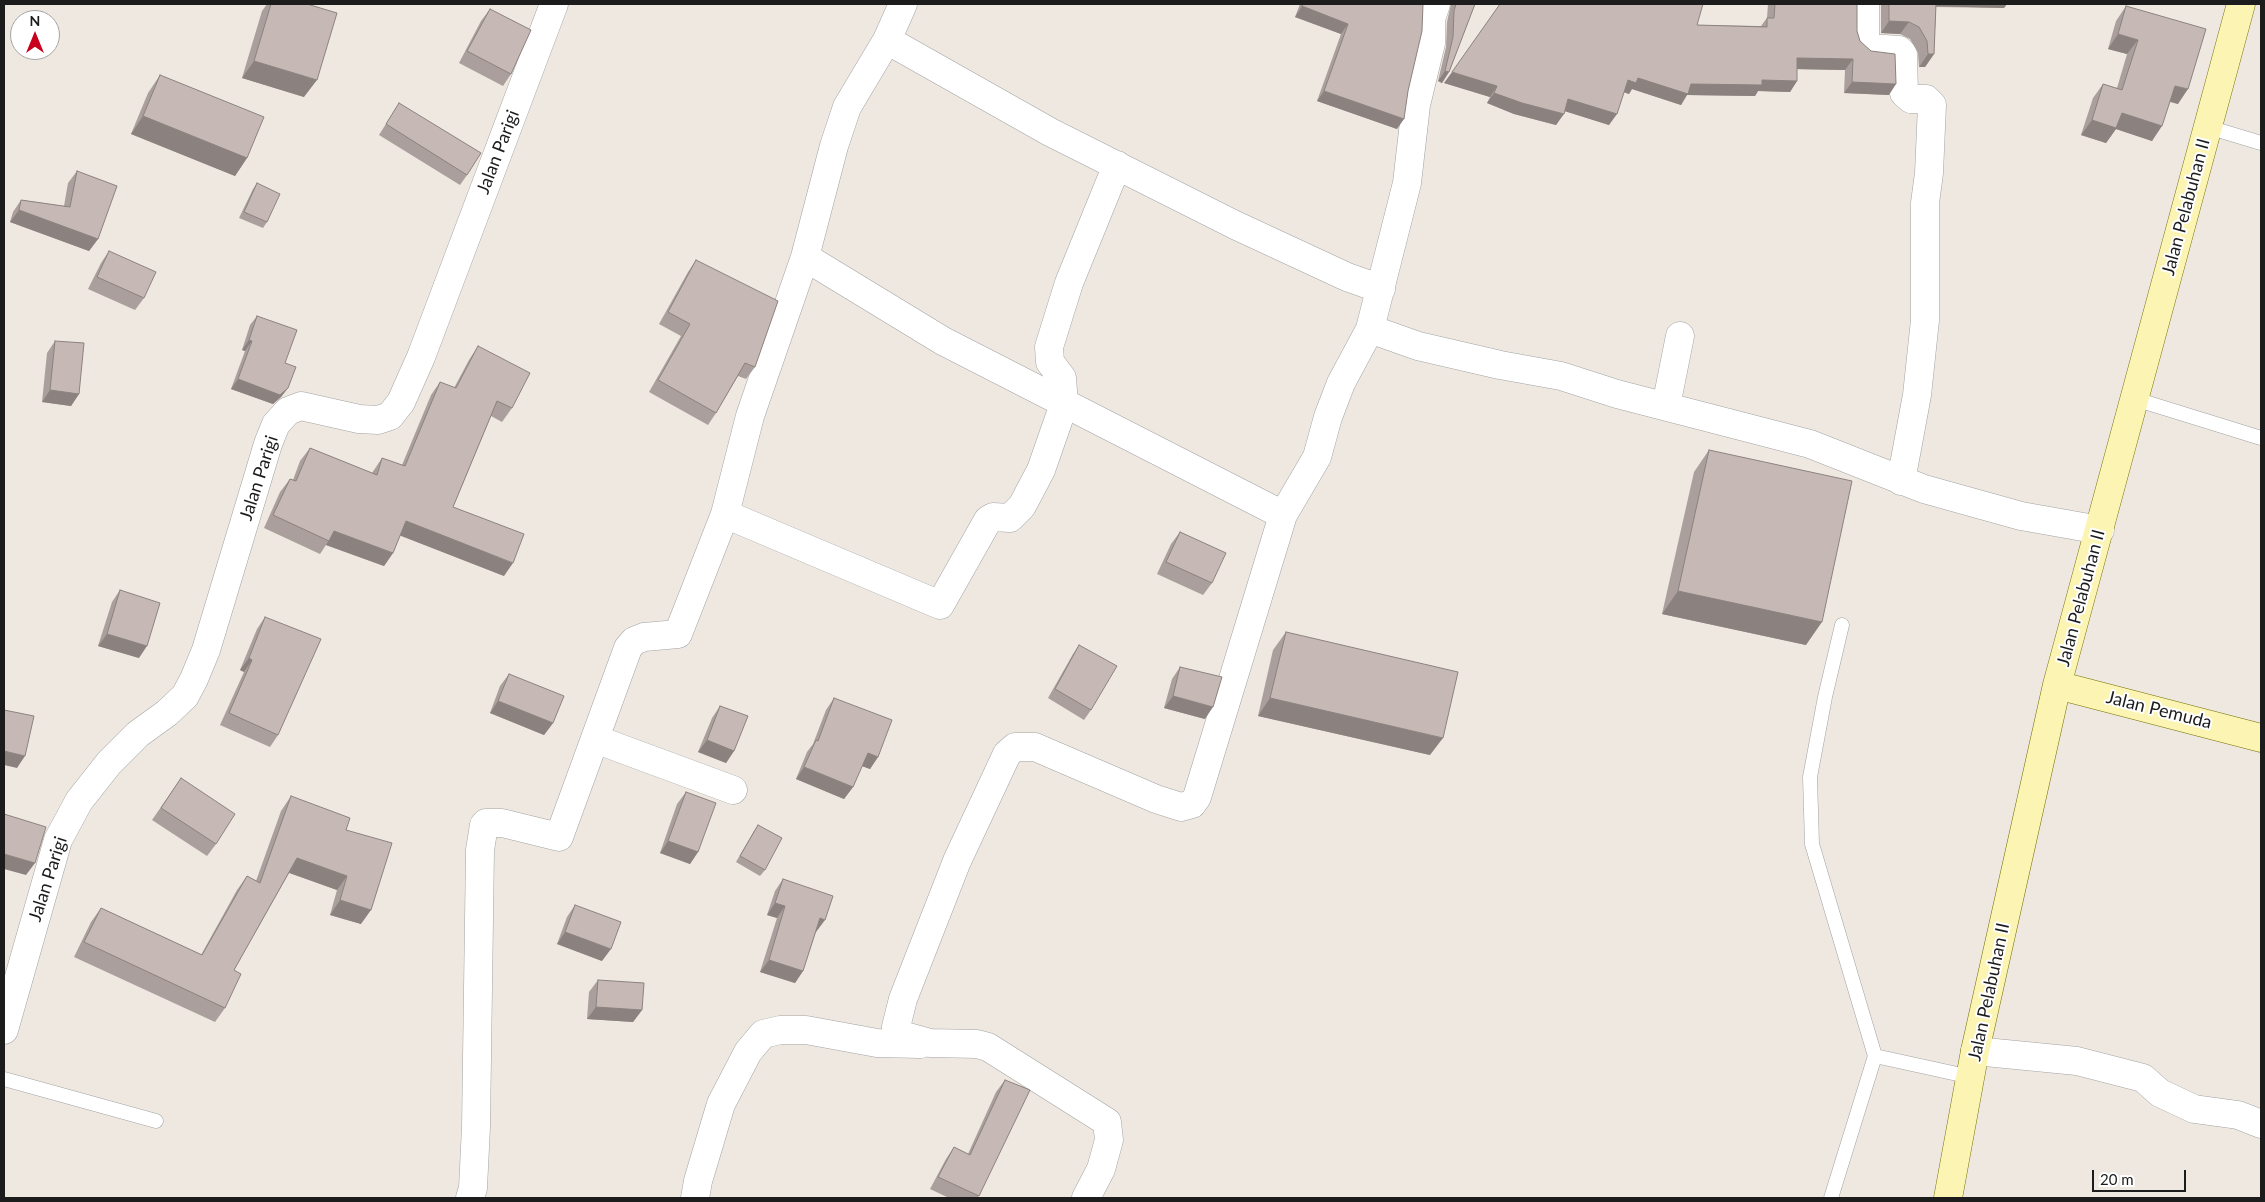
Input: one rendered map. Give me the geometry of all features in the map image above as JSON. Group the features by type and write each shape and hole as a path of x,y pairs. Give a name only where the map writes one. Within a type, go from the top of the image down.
{"main road":[{"name":"Jalan Pelabuhan II","path":"1948,1198 1973,1064 2057,685 2241,4"},
{"name":"Jalan Pemuda","path":"2057,685 2261,738"}],"street":[{"name":"Jalan Parigi","path":"4,1030 58,840 79,801 108,763 138,734 168,713 185,696 194,679 206,650 268,444 276,424 288,411 301,406 359,419 378,420 390,416 401,402 421,358 554,4"},
{"path":"470,1198 473,1188 476,1127 480,850 484,825 486,822 502,822 559,837 628,648 634,641 644,637 678,634 725,514 750,416 805,257 834,146 847,107 887,40 903,4"},
{"path":"930,1044 905,1037 898,1032 896,1027 903,999 957,861 1007,754 1015,746 1036,746 1156,799 1181,807 1192,804 1197,797 1283,515 1317,457 1328,417 1341,383 1370,328 1407,183 1416,105 1431,44 1431,19 1436,4"},
{"path":"1865,4 1865,42 1870,48 1899,50 1903,54 1903,85 1907,97 1911,99 1926,99 1932,104 1929,173 1925,203 1925,320 1917,395 1901,481"},
{"path":"887,40 1050,132 1235,224 1347,277 1381,289"},
{"path":"725,514 940,605 988,520 992,517 1010,518 1022,506 1041,470 1064,404 1062,378 1050,362 1049,347 1068,283 1117,164"},
{"path":"805,257 943,341 1283,515"},
{"path":"1370,328 1418,346 1500,365 1561,376 1617,394 1810,444 1901,481 2021,516 2100,530"},
{"path":"1666,406 1680,336"},
{"path":"595,739 732,790"},
{"path":"695,1198 698,1181 721,1104 748,1052 763,1034 780,1030 806,1030 877,1044 976,1044 988,1047 1107,1122 1109,1140 1101,1169 1086,1198"},
{"path":"1973,1064 2077,1060 2143,1078 2160,1093 2194,1109 2238,1115 2261,1124"}],"lane":[{"path":"2208,127 2261,143"},
{"path":"2135,399 2261,438"},
{"path":"1831,1198 1876,1056 1812,844 1810,776 1825,697 1842,625"},
{"path":"1876,1056 1973,1064"},
{"path":"4,1078 156,1120"}],"building":[{"path":"271,4 307,4 337,13 317,80 254,61"},
{"path":"1303,4 1423,4 1422,31 1408,91 1404,119 1324,91 1348,24 1302,6"},
{"path":"1456,4 1475,4 1449,72 1445,71 1453,37"},
{"path":"1500,4 1703,4 1697,25 1767,27 1767,18 1774,18 1775,4 1857,4 1857,31 1860,41 1871,51 1895,54 1896,84 1852,82 1853,59 1797,58 1797,81 1762,80 1762,85 1691,84 1688,94 1638,78 1636,83 1628,80 1617,114 1568,99 1564,114 1522,103 1494,93 1497,86 1452,72"},
{"path":"1889,4 1936,4 1934,54 1928,54 1927,41 1919,27 1909,22 1889,21"},
{"path":"2126,6 2206,29 2188,89 2175,86 2162,126 2122,113 2116,128 2092,120 2103,84 2122,90 2138,40 2118,34"},
{"path":"490,9 531,30 511,74 467,51"},
{"path":"160,75 264,117 247,158 143,116"},
{"path":"399,103 481,153 467,175 386,124"},
{"path":"77,171 117,186 98,239 19,210 21,200 70,207"},
{"path":"257,183 280,194 267,222 244,212"},
{"path":"109,251 156,272 144,298 97,277"},
{"path":"696,260 778,301 755,367 745,363 716,413 658,380 690,324 668,312"},
{"path":"257,316 297,330 285,363 296,367 288,388 280,395 238,379 252,341 249,340"},
{"path":"55,341 84,343 79,394 50,390"},
{"path":"478,346 530,373 512,408 497,401 453,507 524,534 513,563 406,521 393,553 334,531 329,541 273,515 290,479 296,481 310,448 377,475 382,458 405,466 440,382 456,388"},
{"path":"1709,450 1852,481 1822,622 1678,591"},
{"path":"1180,532 1226,553 1212,583 1166,562"},
{"path":"120,590 160,603 147,646 107,634"},
{"path":"265,617 321,639 278,735 229,713 252,660 249,658"},
{"path":"1286,632 1458,672 1443,738 1270,698"},
{"path":"1079,645 1117,666 1091,710 1055,689"},
{"path":"1180,667 1222,677 1213,707 1173,696"},
{"path":"509,674 564,696 553,723 498,701"},
{"path":"834,698 892,720 878,757 868,753 853,787 804,767 816,740 818,741"},
{"path":"720,706 748,716 734,751 707,740"},
{"path":"4,710 34,716 25,756 4,751"},
{"path":"181,778 235,814 216,844 161,808"},
{"path":"686,792 716,803 698,852 668,841"},
{"path":"291,796 350,818 346,830 392,843 371,910 340,900 347,876 297,858 234,970 241,974 225,1008 84,942 101,908 202,955 247,876 260,883"},
{"path":"4,814 46,827 35,863 4,854"},
{"path":"758,825 782,838 765,870 740,856"},
{"path":"783,879 833,896 825,920 820,918 803,971 769,960 785,906 775,903"},
{"path":"575,905 621,922 611,949 565,932"},
{"path":"598,980 644,983 642,1010 596,1007"},
{"path":"1005,1080 1030,1090 979,1196 938,1177 954,1147 970,1155"}]}
